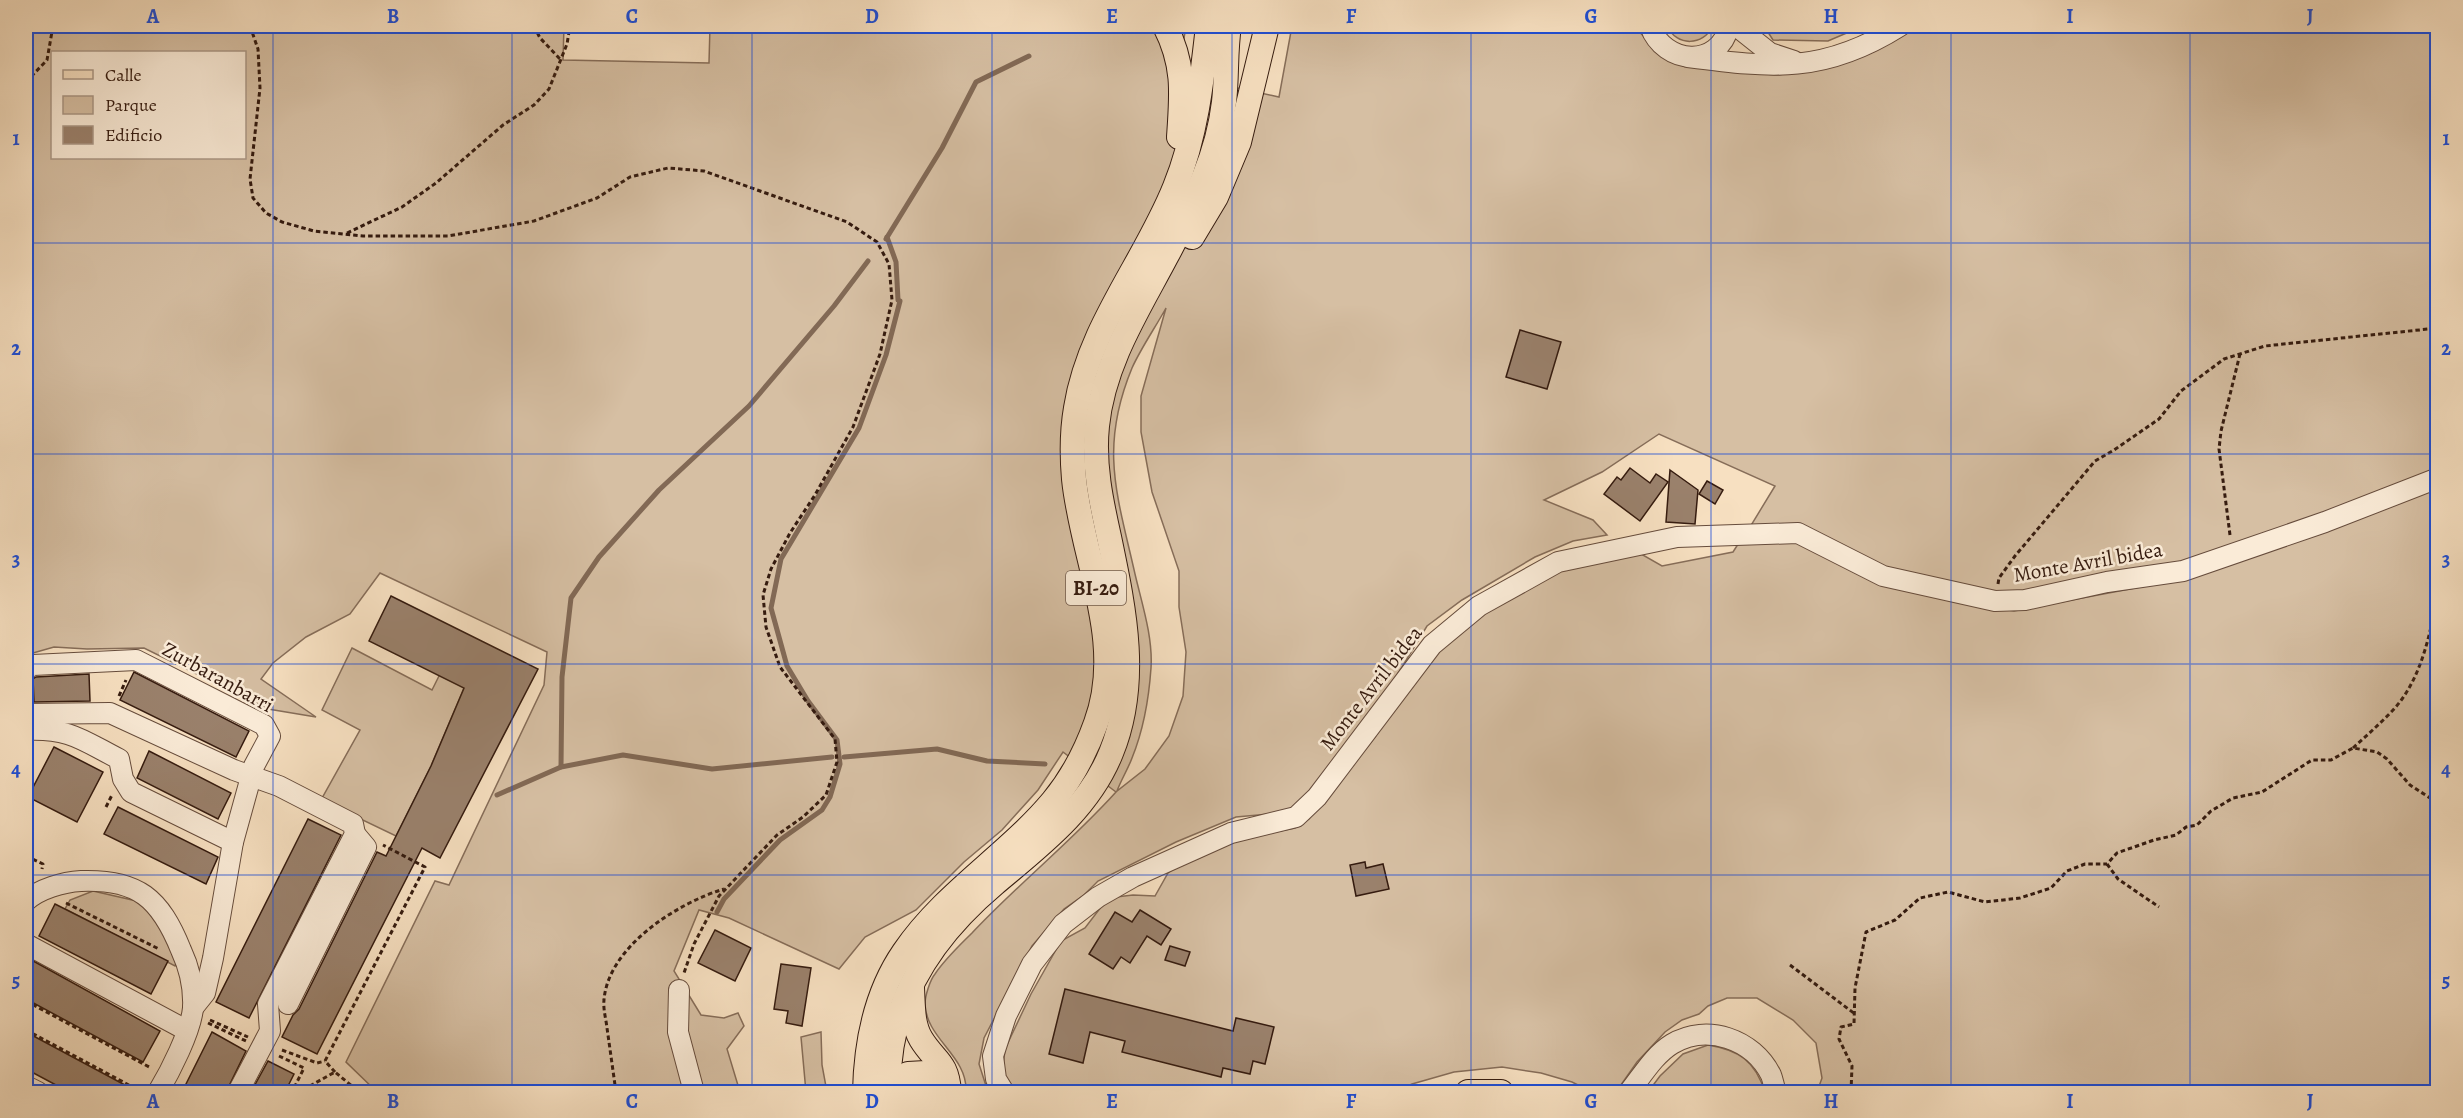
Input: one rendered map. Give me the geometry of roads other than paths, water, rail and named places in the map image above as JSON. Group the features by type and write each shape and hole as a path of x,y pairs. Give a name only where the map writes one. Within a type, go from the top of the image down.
{"main road":[{"path":"1157,224 1178,142 1181,105 1181,70 1174,42 1165,26"},
{"name":"BI-20","path":"865,1092 866,1056 879,1001 904,952 939,910 1017,839 1054,800 1072,775 1098,719 1105,685 1104,633 1074,479 1073,441 1076,409 1084,373 1098,336 1176,186 1198,109 1208,26"},
{"name":"BI-20","path":"889,1092 888,1073 895,1026 912,984 931,950 965,909 1057,831 1085,800 1112,753 1124,710 1128,672 1122,596 1099,488 1097,426 1102,393 1131,321 1188,215 1216,144 1224,101 1229,26"},
{"path":"1168,254 1191,238 1228,173 1253,92 1267,26"},
{"path":"912,984 914,1016 921,1038 945,1069 948,1092"},
{"path":"894,1092 916,1059 921,1038"},
{"path":"908,1074 927,1073 934,1076 948,1092"},
{"path":"1468,1092 1502,1092"}],"street":[{"path":"1650,26 1660,44 1668,51 1688,57 1761,66 1806,63 1847,53 1877,40 1900,26"},
{"path":"1688,57 1698,56 1717,47 1729,26"},
{"path":"1736,26 1770,53 1806,63"},
{"name":"Monte Avril bidea","path":"1004,1092 996,1079 993,1056 1006,1016 1032,964 1063,924 1098,897 1133,877 1231,833 1296,818 1317,797 1432,645 1445,632 1479,606 1558,562 1677,537 1798,533 1883,576 1995,601 2025,600 2107,582 2183,571 2325,522 2438,478"},
{"name":"Zurbaranbarri","path":"26,669 33,665 136,660 266,728 270,736 250,776 232,842 205,993 190,1018 163,1084"},
{"path":"26,714 110,713 250,776 279,786 353,825 355,832 366,847 288,1004"},
{"path":"26,730 46,729 71,733 119,759 123,779 131,792 232,842"},
{"path":"238,1092 270,1031 268,1004 355,832"},
{"path":"26,944 190,1018 188,964 170,921 141,893 120,884 98,880 71,881 34,896"},
{"path":"679,990 678,1032 694,1092"},
{"path":"1629,1092 1649,1065 1671,1045 1686,1038 1706,1034 1738,1041 1753,1052 1770,1074 1776,1092"}],"waterway":[{"path":"886,239 942,148 976,82 1029,56"},
{"path":"887,237 896,262 898,300"},
{"path":"561,767 562,677 571,598 599,557 659,490 749,406 834,306 868,261"},
{"path":"717,912 724,899 780,840 822,810 830,797 840,764 837,740 808,701 787,666 771,608 781,559 859,428 886,355 900,301"},
{"path":"844,757 937,749 987,761 1045,764"},
{"path":"497,795 561,767 623,755 712,769 832,757"}]}
